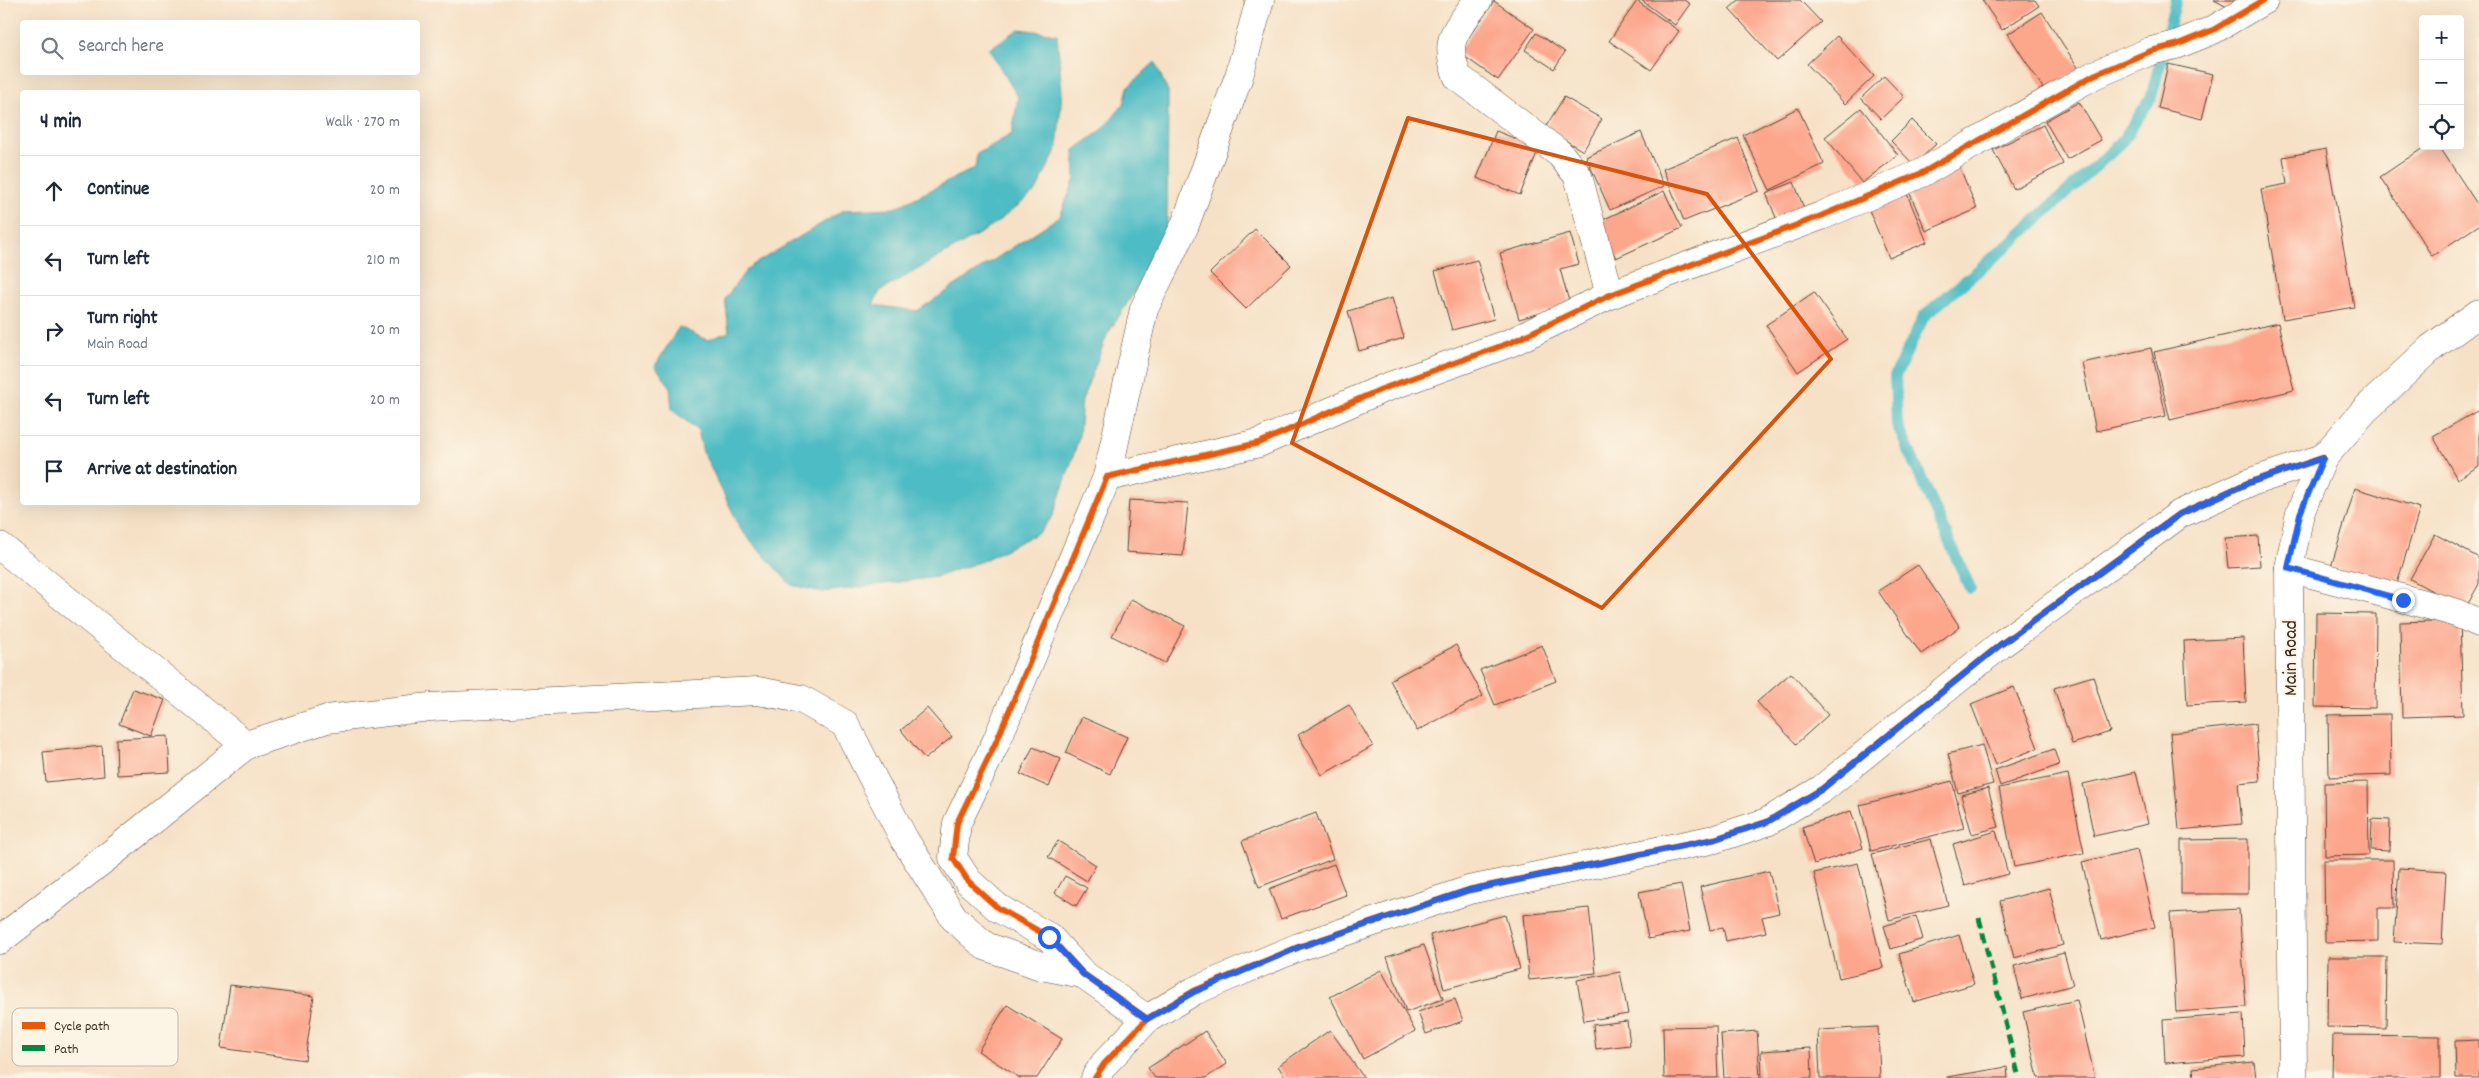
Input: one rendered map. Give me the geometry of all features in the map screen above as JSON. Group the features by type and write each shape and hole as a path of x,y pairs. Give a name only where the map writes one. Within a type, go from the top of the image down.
{"street":[{"path":"1147,1019 1083,974 1049,937 998,908 968,881 953,858 957,823 997,740 1107,477 1144,308 1185,225 1239,76 1260,0"},
{"path":"1478,0 1451,38 1451,60 1458,77 1560,154 1578,176 1610,294"},
{"path":"1107,477 1259,443 1382,389 1512,342 1610,294 1821,216 1922,173 2094,75 2213,30 2264,0"},
{"name":"Main Road","path":"2293,1078 2288,568 2300,514 2323,458 2365,410 2431,348 2479,313"},
{"path":"1095,1078 1104,1064 1147,1019 1194,992 1299,947 1469,890 1715,839 1767,822 1822,789 2000,645 2180,514 2248,483 2323,458"},
{"path":"0,546 246,745"},
{"path":"2288,568 2454,612 2479,623"},
{"path":"0,940 116,850 246,745 327,720 430,707 758,691 801,699 845,724 904,839 954,918 985,946 1041,966 1083,974"}],"highlighted area":[{"path":"1408,118 1707,194 1831,359 1602,608 1292,443"}],"water":[{"path":"1019,29 1057,34 1062,92 1057,148 1036,191 991,227 880,291 873,305 917,311 1060,216 1075,179 1074,150 1102,130 1124,104 1128,87 1155,62 1168,92 1167,226 1154,261 1107,335 1082,400 1079,436 1053,516 1040,532 982,561 936,577 823,592 791,585 742,531 703,452 698,430 672,410 670,386 655,366 679,327 707,340 729,332 725,299 748,268 844,210 895,208 975,168 977,154 1012,134 1018,97 989,49"}],"building":[{"path":"1641,0 1684,0 1690,4 1675,25"},
{"path":"1739,0 1800,0 1821,22 1777,61 1729,9"},
{"path":"1982,0 2035,0 2039,6 2002,30"},
{"path":"2214,0 2234,0 2229,8"},
{"path":"1494,1 1534,29 1498,80 1458,52"},
{"path":"1637,1 1679,31 1651,70 1609,41"},
{"path":"2042,12 2079,69 2045,91 2008,34"},
{"path":"1536,33 1565,52 1554,69 1525,50"},
{"path":"1837,36 1874,76 1845,104 1807,64"},
{"path":"2168,64 2213,74 2202,119 2158,108"},
{"path":"1884,76 1904,97 1881,119 1861,98"},
{"path":"1564,97 1602,119 1583,151 1545,128"},
{"path":"2079,102 2101,140 2067,159 2045,121"},
{"path":"1798,108 1824,164 1770,190 1743,135"},
{"path":"1861,108 1898,155 1862,183 1825,137"},
{"path":"1912,120 1936,144 1914,165 1891,141"},
{"path":"2043,125 2063,164 2014,189 1993,150"},
{"path":"1496,131 1539,148 1520,195 1477,178"},
{"path":"1641,132 1664,186 1610,210 1586,157"},
{"path":"1738,138 1759,191 1684,221 1663,169"},
{"path":"2326,149 2354,307 2283,319 2261,189 2287,184 2283,157"},
{"path":"2420,150 2442,150 2479,207 2479,225 2432,256 2380,177"},
{"path":"1959,166 1977,209 1926,231 1908,189"},
{"path":"1794,182 1806,214 1779,225 1766,193"},
{"path":"1664,191 1682,228 1616,258 1598,222"},
{"path":"1907,194 1927,242 1889,258 1869,210"},
{"path":"1255,229 1291,265 1246,309 1210,273"},
{"path":"1570,233 1579,264 1560,269 1570,305 1519,319 1500,253"},
{"path":"1477,260 1494,319 1452,330 1435,271"},
{"path":"1814,292 1847,339 1798,372 1766,325"},
{"path":"1392,298 1404,338 1359,351 1348,311"},
{"path":"2278,323 2294,390 2170,420 2154,352"},
{"path":"2151,348 2166,416 2096,431 2082,363"},
{"path":"2479,410 2479,466 2457,479 2433,436"},
{"path":"2355,488 2420,508 2396,587 2331,567"},
{"path":"1129,500 1188,503 1183,556 1126,552"},
{"path":"2435,534 2479,558 2479,584 2465,609 2410,579"},
{"path":"2258,536 2260,566 2228,568 2225,538"},
{"path":"1918,565 1960,627 1921,654 1878,591"},
{"path":"1131,599 1185,626 1165,663 1112,636"},
{"path":"2316,613 2376,614 2375,708 2315,707"},
{"path":"2460,620 2463,715 2402,717 2400,622"},
{"path":"2243,638 2246,702 2187,705 2184,641"},
{"path":"1456,645 1483,696 1417,731 1390,680"},
{"path":"1542,645 1556,681 1495,705 1480,670"},
{"path":"1791,673 1828,715 1796,744 1757,702"},
{"path":"2093,676 2110,732 2072,744 2054,688"},
{"path":"2014,687 2038,748 1995,765 1971,704"},
{"path":"133,689 165,700 151,736 119,724"},
{"path":"1349,705 1373,746 1322,775 1298,735"},
{"path":"927,708 952,737 925,759 901,730"},
{"path":"2390,714 2391,775 2329,777 2328,715"},
{"path":"1082,717 1127,737 1110,774 1066,753"},
{"path":"2255,724 2260,781 2238,783 2242,824 2179,830 2170,733"},
{"path":"168,736 170,772 117,775 116,739"},
{"path":"1982,745 1993,784 1958,793 1948,754"},
{"path":"102,746 104,776 46,782 43,752"},
{"path":"1033,747 1061,759 1049,787 1020,774"},
{"path":"2054,749 2059,765 2000,786 1995,770"},
{"path":"2136,772 2148,824 2094,836 2083,784"},
{"path":"2068,774 2084,853 2014,867 1999,788"},
{"path":"1952,781 1964,828 1871,851 1860,805"},
{"path":"2368,782 2369,855 2325,856 2324,783"},
{"path":"1988,788 1999,827 1972,834 1961,795"},
{"path":"1851,811 1863,848 1814,864 1802,827"},
{"path":"1316,813 1333,859 1259,887 1242,841"},
{"path":"2372,819 2390,820 2389,851 2371,850"},
{"path":"1996,831 2008,874 1965,886 1953,844"},
{"path":"1931,839 1948,905 1889,920 1872,854"},
{"path":"2248,839 2248,894 2181,894 2181,840"},
{"path":"1058,841 1096,865 1087,881 1048,857"},
{"path":"2137,849 2155,927 2101,940 2082,862"},
{"path":"2324,860 2393,860 2394,908 2378,908 2378,941 2325,942"},
{"path":"1858,863 1883,968 1839,978 1814,873"},
{"path":"1334,864 1346,895 1281,919 1269,889"},
{"path":"2399,868 2446,871 2442,944 2394,942"},
{"path":"1769,871 1779,913 1762,917 1766,932 1726,941 1723,927 1710,930 1700,887"},
{"path":"1065,876 1087,888 1076,906 1055,893"},
{"path":"1681,884 1690,931 1648,939 1639,892"},
{"path":"2049,888 2063,945 2014,958 2000,901"},
{"path":"1589,908 1596,973 1529,980 1523,915"},
{"path":"2239,909 2246,1007 2176,1012 2170,913"},
{"path":"1505,915 1520,969 1444,989 1430,935"},
{"path":"1916,916 1923,939 1891,949 1884,926"},
{"path":"1959,935 1974,984 1914,1002 1899,954"},
{"path":"1424,945 1443,999 1406,1012 1387,957"},
{"path":"2064,953 2073,985 2022,999 2014,966"},
{"path":"2328,957 2387,957 2386,1028 2327,1027"},
{"path":"1381,970 1415,1031 1363,1059 1330,997"},
{"path":"1620,972 1628,1014 1584,1021 1577,980"},
{"path":"230,985 314,996 305,1060 221,1048"},
{"path":"1455,999 1463,1021 1426,1034 1418,1012"},
{"path":"2077,1000 2095,1078 2038,1078 2023,1012"},
{"path":"1007,1005 1062,1039 1037,1078 1020,1078 978,1051"},
{"path":"2243,1014 2245,1057 2165,1063 2163,1020"},
{"path":"1627,1021 1630,1045 1596,1049 1593,1025"},
{"path":"1716,1026 1718,1078 1664,1078 1663,1027"},
{"path":"1878,1027 1880,1078 1820,1078 1818,1030"},
{"path":"1330,1030 1364,1078 1286,1078 1278,1066"},
{"path":"1205,1031 1227,1064 1206,1078 1155,1078 1148,1068"},
{"path":"1757,1031 1760,1078 1724,1078 1721,1034"},
{"path":"2333,1035 2440,1036 2440,1078 2332,1078"},
{"path":"2479,1040 2479,1078 2456,1078 2455,1041"},
{"path":"1811,1048 1812,1078 1762,1078 1761,1051"},
{"path":"2254,1062 2256,1078 2194,1078 2193,1068"},
{"path":"2007,1067 2008,1078 1947,1078 1947,1077"}],"waterway":[{"path":"1970,588 1897,424 1895,376 1924,316 2013,241 2121,143 2151,98 2176,0"}],"marked path":[{"path":"1979,918 2019,1078"}],"cycle path":[{"path":"1147,1019 1083,974 1049,937 998,908 968,881 953,858 957,823 997,740 1107,477 1259,443 1382,389 1512,342 1610,295 1821,216 1922,173 2094,75 2151,51 2176,45 2213,30 2264,0"},
{"path":"1095,1078 1104,1064 1147,1019 1194,991 1299,947 1469,890 1715,839 1767,822 1822,789 2000,645 2180,514 2248,483 2323,458"}],"route":[{"path":"1049,937 1083,974 1147,1019 1194,992 1299,947 1469,890 1715,839 1767,822 1822,789 2000,645 2180,514 2248,483 2323,458 2300,514 2288,568 2403,600"}]}
